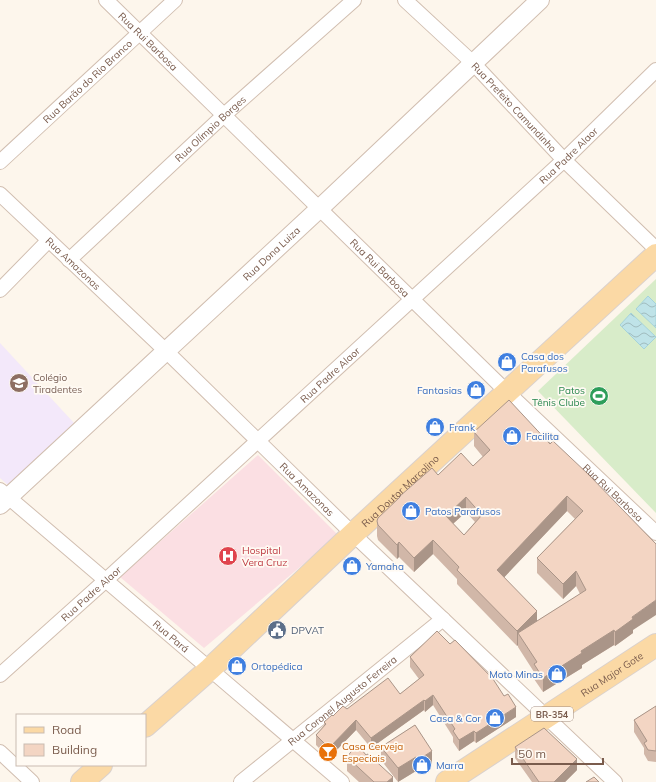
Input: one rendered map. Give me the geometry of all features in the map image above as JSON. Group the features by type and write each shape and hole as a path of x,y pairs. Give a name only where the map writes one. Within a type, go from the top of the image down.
{"main road":[{"name":"Rua Doutor Marcolino","path":"146,725 210,669 353,534 656,255"},
{"name":"Rua Major Gote","path":"448,782 656,645"},
{"path":"82,782 100,766"}],"street":[{"name":"Rua Rui Barbosa","path":"106,0 411,299 656,533"},
{"name":"Rua Barão do Rio Branco","path":"0,162 175,0"},
{"name":"Rua Olímpio Borges","path":"69,260 223,116 354,0"},
{"name":"Rua Prefeito Camundinho","path":"405,0 473,63 564,160 656,249"},
{"name":"Rua Dona Luiza","path":"3,497 166,351 540,0"},
{"name":"Rua Padre Alaor","path":"0,675 106,580 564,160 656,70"},
{"name":"Rua Amazonas","path":"0,194 166,351 353,534 615,782"},
{"path":"0,290 49,240"},
{"name":"Rua Pará","path":"3,497 106,580 342,782"},
{"name":"Rua Coronel Augusto Ferreira","path":"241,782 443,619"},
{"path":"0,752 32,782"}],"shaded area":[{"name":"Colégio Tiradentes","path":"0,343 74,423 8,485 0,478"},
{"name":"Hospital Vera Cruz","path":"258,455 338,535 204,648 120,577"}],"green space":[{"name":"Patos Tênis Clube","path":"656,279 656,513 538,391"}],"water":[{"path":"648,296 656,304 656,328 636,309"},
{"path":"631,313 656,337 644,349 620,325"}],"building":[{"path":"509,400 550,444 553,441 588,474 656,544 656,600 632,617 633,619 615,632 614,630 581,651 582,653 543,678 534,664 537,662 518,633 586,590 576,571 563,584 537,558 583,511 567,496 497,570 537,611 517,631 457,570 459,567 433,540 414,558 399,542 397,545 378,525 378,518 432,468 438,475 461,453 473,466 490,450 474,432","holes":["466,497 482,515 464,535 446,516"]},
{"path":"437,631 450,644 455,640 493,679 504,696 508,694 516,707 476,733 474,731 459,740 453,731 455,729 433,695 371,738 356,720 329,748 316,735 326,724 324,722 332,715 333,716 343,706 347,709 388,678 400,694 424,675 410,657"},
{"path":"656,706 656,751 648,750 644,743 647,741 634,720"},
{"path":"415,725 432,751 418,760 416,757 398,768 381,747"},
{"path":"544,728 577,759 554,782 539,782 515,747"},
{"path":"357,744 366,755 368,754 393,777 387,782 374,782 347,757"},
{"path":"594,777 599,782 586,782"}],"place":[{"name":"Casa dos Parafusos","path":"507,362"},
{"name":"Colégio Tiradentes","path":"19,383"},
{"name":"Fantasias","path":"476,390"},
{"name":"Patos Tênis Clube","path":"599,396"},
{"name":"Frank","path":"435,427"},
{"name":"Facilita","path":"512,436"},
{"name":"Patos Parafusos","path":"411,511"},
{"name":"Hospital Vera Cruz","path":"228,556"},
{"name":"Yamaha","path":"352,566"},
{"name":"DPVAT","path":"277,630"},
{"name":"Ortopédica","path":"237,666"},
{"name":"Moto Minas","path":"557,674"},
{"name":"Casa & Cor","path":"495,718"},
{"name":"Casa Cerveja Especiais","path":"328,752"},
{"name":"Marra","path":"422,765"}]}
